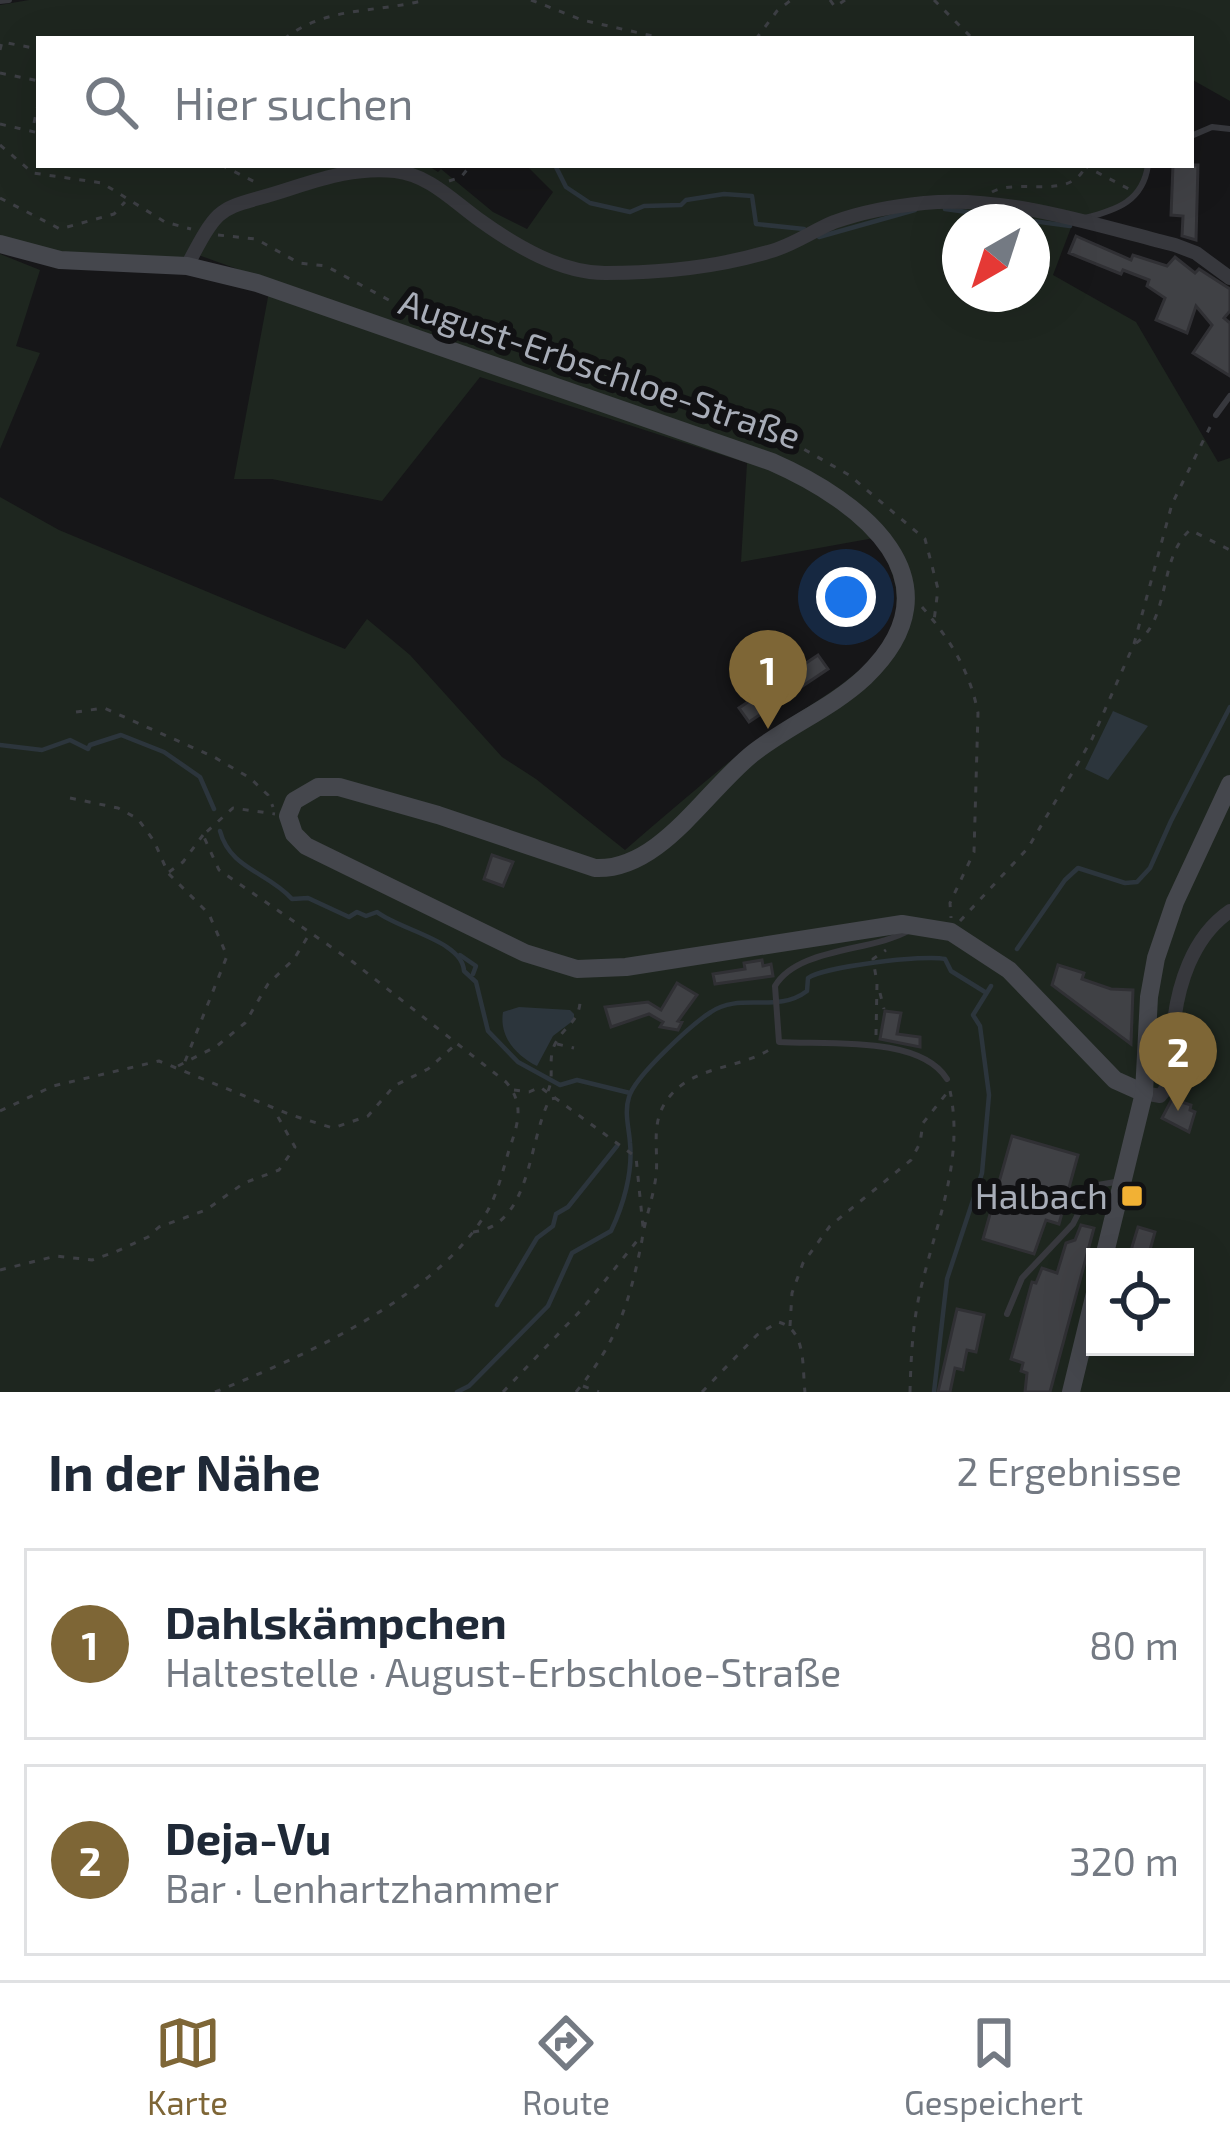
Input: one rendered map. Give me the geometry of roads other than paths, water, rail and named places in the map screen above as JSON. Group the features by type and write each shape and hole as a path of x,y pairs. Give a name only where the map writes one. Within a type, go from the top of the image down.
{"main road":[{"name":"August-Erbschloe-Straße","path":"0,244 60,260 187,266 257,283 803,476 860,512 882,535 898,566 905,601 896,634 862,680 764,745 714,787 656,849 618,869 575,863 438,815 338,787 303,792 282,815 306,846 525,953 577,969 626,968 821,935 918,925"},
{"path":"1107,1248 1144,1093 1149,997 1165,929 1230,784"},
{"path":"918,925 957,925 1024,985 1100,1068 1144,1093"},
{"path":"1071,1392 1086,1330"}],"street":[{"path":"187,266 214,218 232,204 330,175 395,171 417,176 484,223 569,269 604,273 700,266 758,255 838,220 927,203 988,205 1075,220 1175,245 1230,278"},
{"path":"1144,1093 1160,1096 1171,1081 1174,1024 1187,968 1199,941 1230,910"}],"lane":[{"path":"0,2 9,0"},
{"path":"1194,135 1212,128 1230,129"},
{"path":"1075,220 1129,201 1144,186 1147,168"},
{"path":"1216,415 1230,396"},
{"path":"918,925 895,938 805,961 778,979 779,1042 840,1042 921,1055 939,1066 947,1079"},
{"path":"1006,1314 1022,1278 1073,1224 1092,1186 1111,1180 1125,1182"}],"waterway":[{"path":"556,168 566,187 590,203 630,212 724,194 752,196 756,224 804,229"},
{"path":"819,237 915,210"},
{"path":"1050,223 1070,226"},
{"path":"1017,949 1078,868 1125,883 1137,882 1150,868 1230,707"},
{"path":"0,745 42,750 70,740 88,749 121,735 164,752 200,777 214,809"},
{"path":"220,831 232,854 292,899 308,898 349,917 377,912 453,952 476,982 488,1031 518,1062 560,1085 577,1080 630,1093"},
{"path":"460,955 476,966 473,974"},
{"path":"457,1392 469,1386 548,1306 572,1253 611,1231 628,1177 629,1097 653,1064 702,1018 722,1006 795,998 807,991 808,978 817,974 897,960 945,959 951,971 985,992"},
{"path":"934,1392 947,1279 982,1173 989,1095 980,1026 973,1015 991,986"},
{"path":"497,1305 537,1238 553,1226 556,1214 568,1207 617,1146"}],"place":[{"name":"Dahlskämpchen","path":"768,729"},
{"name":"Deja-Vu","path":"1178,1111"},
{"name":"Halbach","path":"1132,1196"}]}
